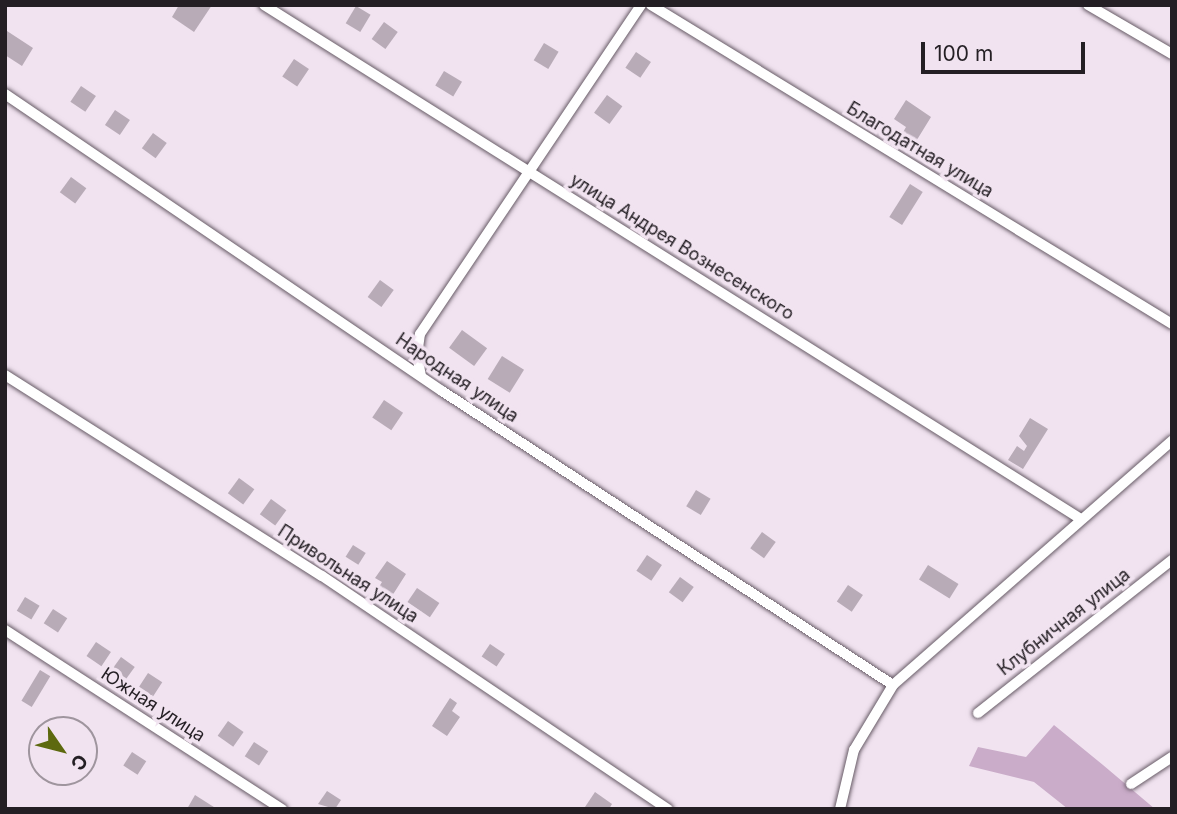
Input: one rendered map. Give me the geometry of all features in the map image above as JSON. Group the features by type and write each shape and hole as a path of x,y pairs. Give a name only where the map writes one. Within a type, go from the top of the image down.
{"street":[{"name":"улица Андрея Вознесенского","path":"264,5 1081,519"},
{"path":"421,376 417,355 421,334 641,5"},
{"name":"Благодатная улица","path":"651,5 1172,324"},
{"path":"1088,5 1172,54"},
{"name":"Народная улица","path":"5,94 421,376 893,685"},
{"name":"Привольная улица","path":"5,375 321,576 668,809"},
{"path":"841,809 859,738 893,685 1172,441"},
{"name":"Клубничная улица","path":"978,713 1172,560"},
{"name":"Южная улица","path":"5,630 282,809"},
{"path":"1131,784 1172,757"}],"shaded area":[{"path":"1054,725 1155,809 1068,809 1034,782 969,766 978,747 1026,757"}],"building":[{"path":"179,5 212,5 194,32 172,17"},
{"path":"356,6 371,15 360,32 346,23"},
{"path":"384,22 398,32 385,49 372,39"},
{"path":"7,31 33,48 22,66 5,55"},
{"path":"544,43 559,52 548,69 534,60"},
{"path":"636,52 651,62 640,78 625,68"},
{"path":"294,59 309,69 297,86 282,76"},
{"path":"444,71 462,82 453,96 435,86"},
{"path":"81,86 96,96 85,112 70,102"},
{"path":"607,95 622,106 609,124 594,113"},
{"path":"906,100 931,117 915,143 902,134 906,127 894,119"},
{"path":"115,110 130,120 120,135 105,125"},
{"path":"153,133 167,143 156,158 142,148"},
{"path":"71,177 86,188 75,204 60,192"},
{"path":"910,184 923,192 902,225 889,217"},
{"path":"380,280 394,290 381,307 368,297"},
{"path":"462,330 487,348 474,366 449,348"},
{"path":"502,356 524,370 510,393 488,379"},
{"path":"384,400 403,413 391,430 372,417"},
{"path":"1030,418 1048,429 1023,469 1008,460 1017,446 1024,451 1027,446 1019,436"},
{"path":"239,478 254,489 243,505 228,493"},
{"path":"696,490 711,499 701,515 686,506"},
{"path":"271,499 286,510 275,526 260,514"},
{"path":"762,532 776,542 764,558 750,548"},
{"path":"353,545 366,553 358,565 346,557"},
{"path":"647,555 662,565 651,581 636,571"},
{"path":"387,561 406,574 392,596 379,587 382,582 375,578"},
{"path":"928,565 959,584 950,598 919,579"},
{"path":"680,577 694,587 683,602 669,592"},
{"path":"848,585 863,595 852,612 837,602"},
{"path":"417,588 439,603 430,617 407,602"},
{"path":"25,597 40,606 31,619 17,611"},
{"path":"53,609 67,618 58,633 44,623"},
{"path":"96,642 111,652 101,666 86,656"},
{"path":"490,644 505,654 497,667 482,656"},
{"path":"121,657 135,667 125,681 111,671"},
{"path":"40,670 50,676 32,707 21,701"},
{"path":"148,673 162,682 153,697 139,687"},
{"path":"450,698 457,703 452,711 460,717 447,736 432,726"},
{"path":"228,721 244,732 233,747 218,736"},
{"path":"254,742 268,751 259,766 245,756"},
{"path":"132,752 146,761 138,775 123,765"},
{"path":"327,791 341,800 335,809 318,804"},
{"path":"595,792 612,804 609,809 585,807"},
{"path":"195,795 217,809 187,809"}]}
